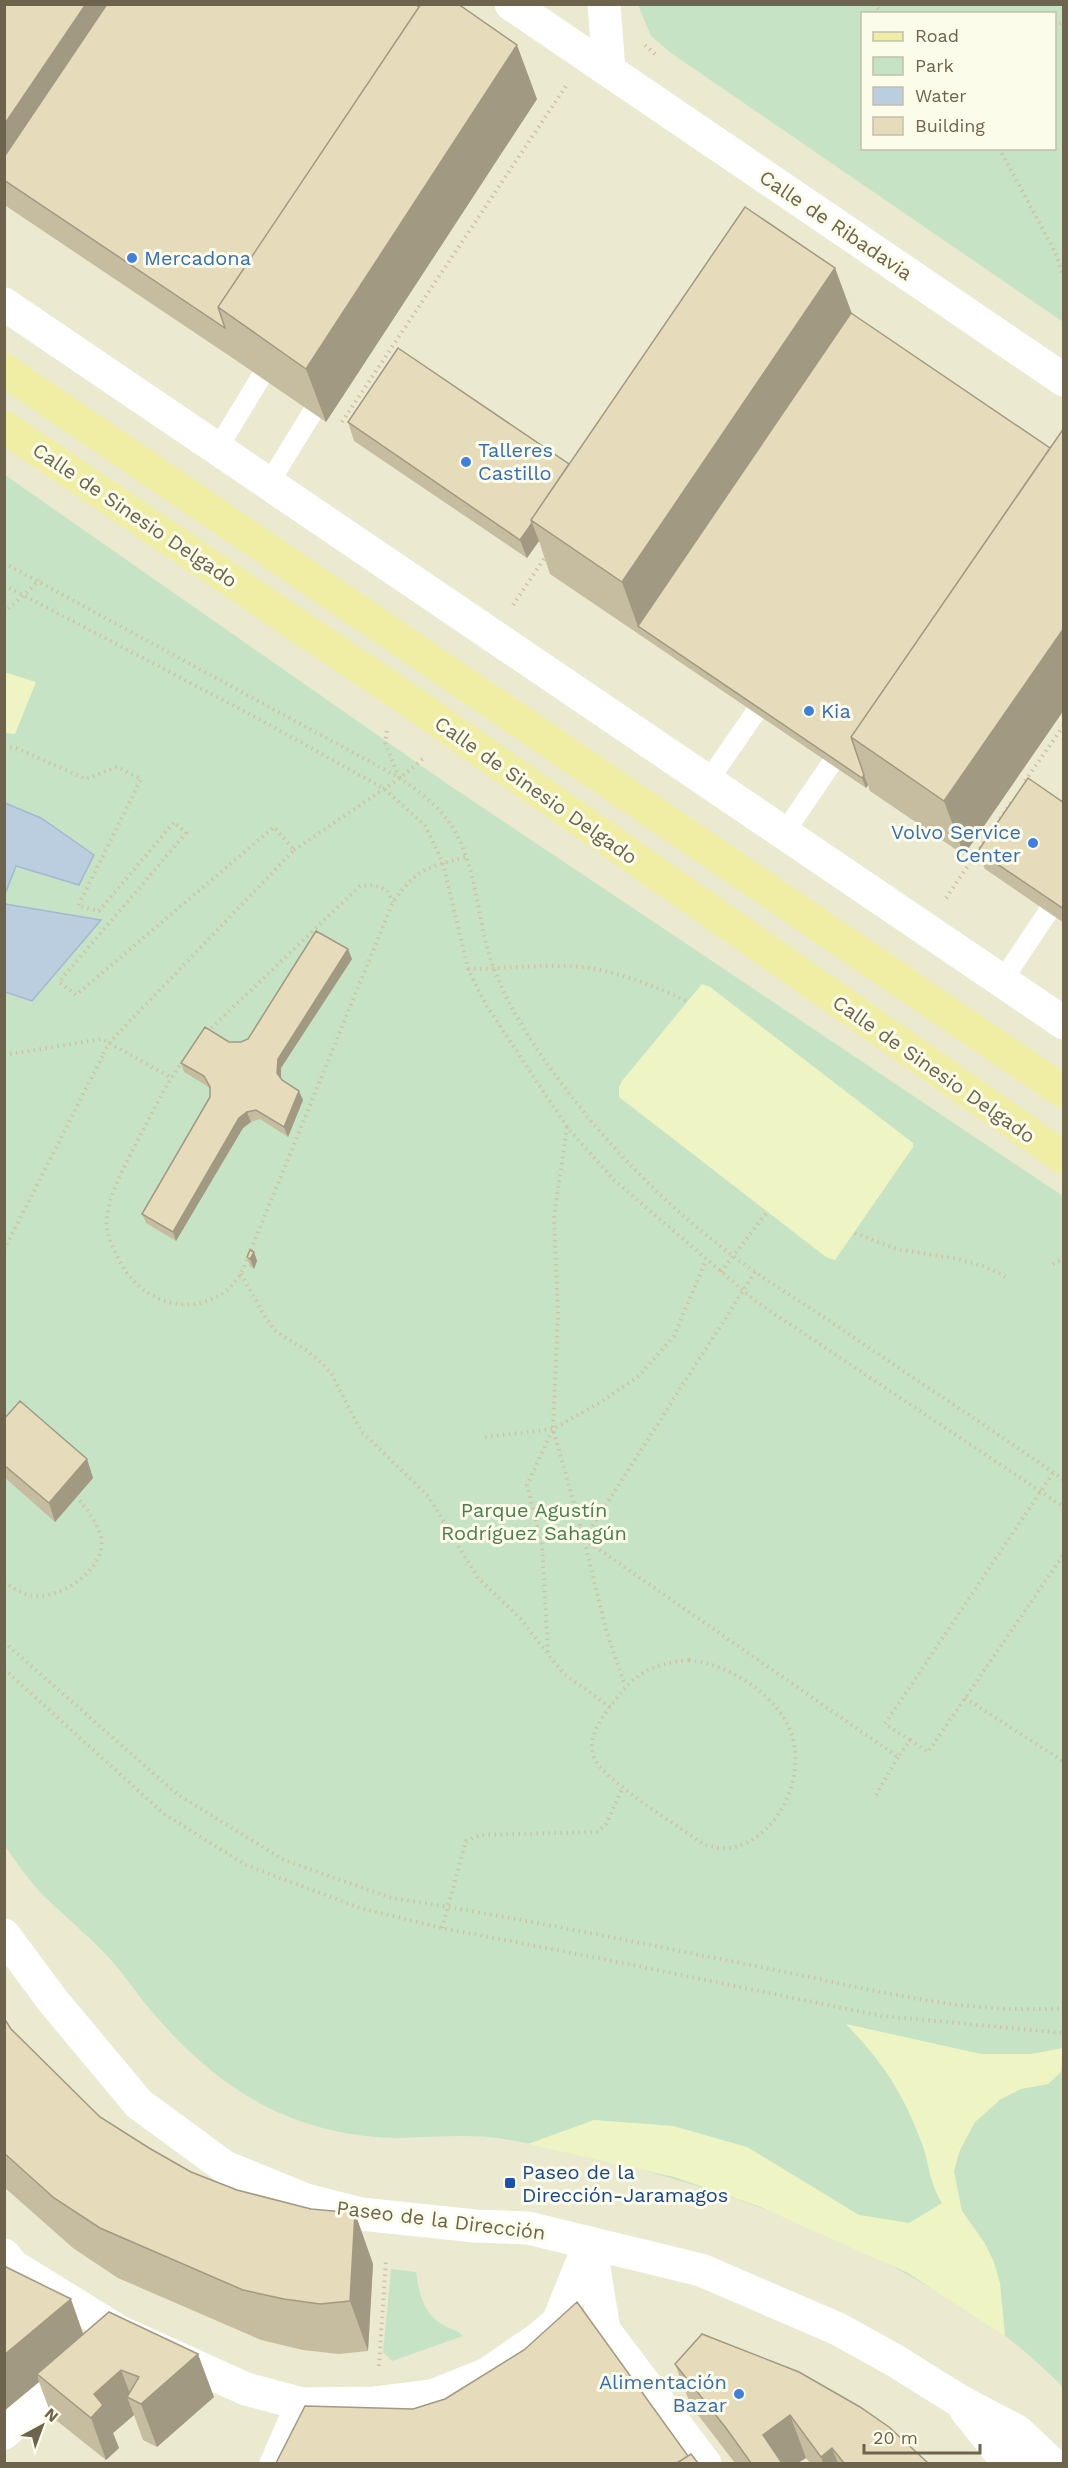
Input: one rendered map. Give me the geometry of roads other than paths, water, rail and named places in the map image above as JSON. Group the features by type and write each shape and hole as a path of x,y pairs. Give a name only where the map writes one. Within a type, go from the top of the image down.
{"main road":[{"path":"4,370 1064,1092"},
{"name":"Calle de Sinesio Delgado","path":"4,427 404,697 1064,1158"}],"street":[{"name":"Calle de Ribadavia","path":"511,4 1064,380"},
{"path":"597,63 604,4"},
{"path":"4,304 1064,1023"},
{"name":"Paseo de la Dirección","path":"4,1935 53,2001 139,2104 225,2167 306,2200 361,2214 475,2226 528,2228 701,2270 838,2329 894,2360 958,2400 1017,2431 1052,2463"},
{"path":"7,2264 120,2332 246,2389 302,2404 375,2403 432,2396 487,2374 538,2339 558,2322 590,2243"},
{"path":"590,2243 604,2330 705,2463"},
{"path":"4,2433 120,2332"},
{"name":"Paseo de la Dirección","path":"958,2400 1009,2463"},
{"path":"276,2463 302,2404"}],"lane":[{"path":"218,448 261,377"},
{"path":"269,483 312,413"},
{"path":"708,781 755,713"},
{"path":"784,833 831,764"},
{"path":"1002,981 1048,912"}],"water":[{"path":"5,803 41,818 94,855 79,885 16,866 5,894"},
{"path":"5,904 101,920 32,1001 5,992"}],"place":[{"name":"Mercadona","path":"132,258"},
{"name":"Talleres Castillo","path":"466,462"},
{"name":"Kia","path":"809,711"},
{"name":"Volvo Service Center","path":"1033,843"},
{"name":"Paseo de la Dirección-Jaramagos","path":"510,2183"},
{"name":"Alimentación Bazar","path":"739,2394"}],"park label":[{"name":"Parque Agustín Rodríguez Sahagún","path":"534,1522"}]}
